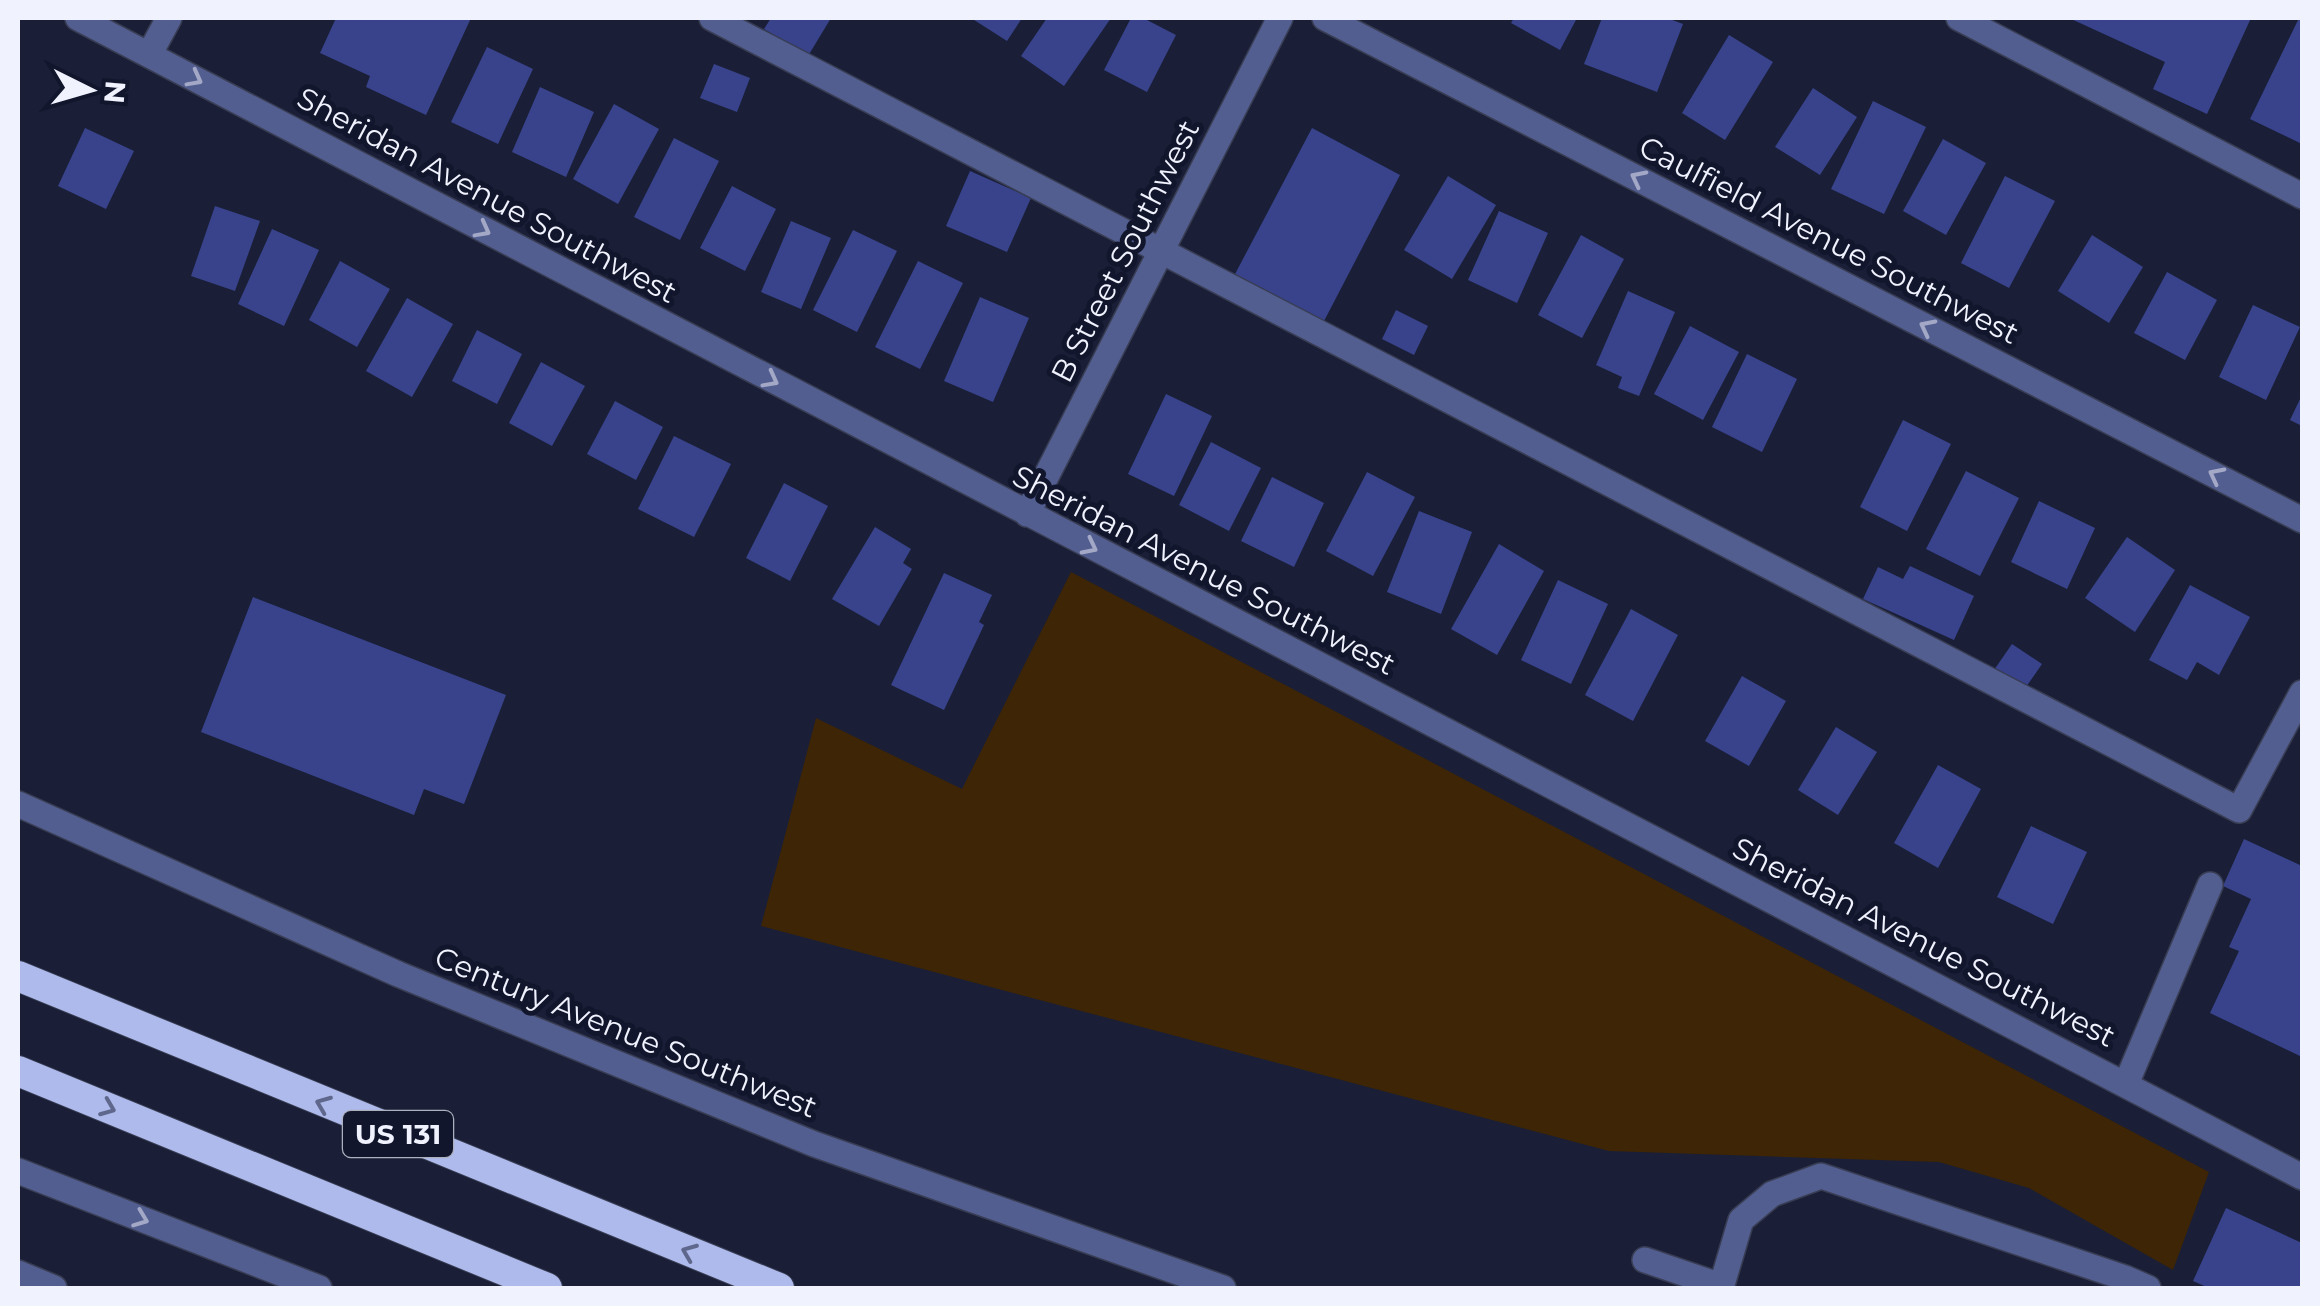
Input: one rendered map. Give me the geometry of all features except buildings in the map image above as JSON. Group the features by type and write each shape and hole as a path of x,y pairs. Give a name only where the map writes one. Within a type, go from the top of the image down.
{"highway":[{"name":"US 131","path":"18,976 779,1288"},
{"name":"US 131","path":"18,1071 546,1288"}],"street":[{"name":"Sheridan Avenue Southwest","path":"78,18 2302,1177"},
{"path":"149,54 168,18"},
{"path":"712,18 2239,810 2302,692"},
{"name":"B Street Southwest","path":"1027,514 1280,18"},
{"name":"Caulfield Avenue Southwest","path":"1325,18 2302,520"},
{"path":"1959,18 2302,196"},
{"name":"Century Avenue Southwest","path":"18,804 398,974 814,1144 1223,1288"},
{"path":"2126,1084 2210,885"},
{"path":"18,1171 319,1288"},
{"path":"1645,1260 1721,1287 1741,1220 1772,1194 1821,1176 2148,1288"},
{"path":"18,1274 54,1288"}],"shaded area":[{"path":"1071,572 2209,1172 2173,1270 2029,1188 1939,1162 1609,1151 761,926 816,718 962,789"}]}
